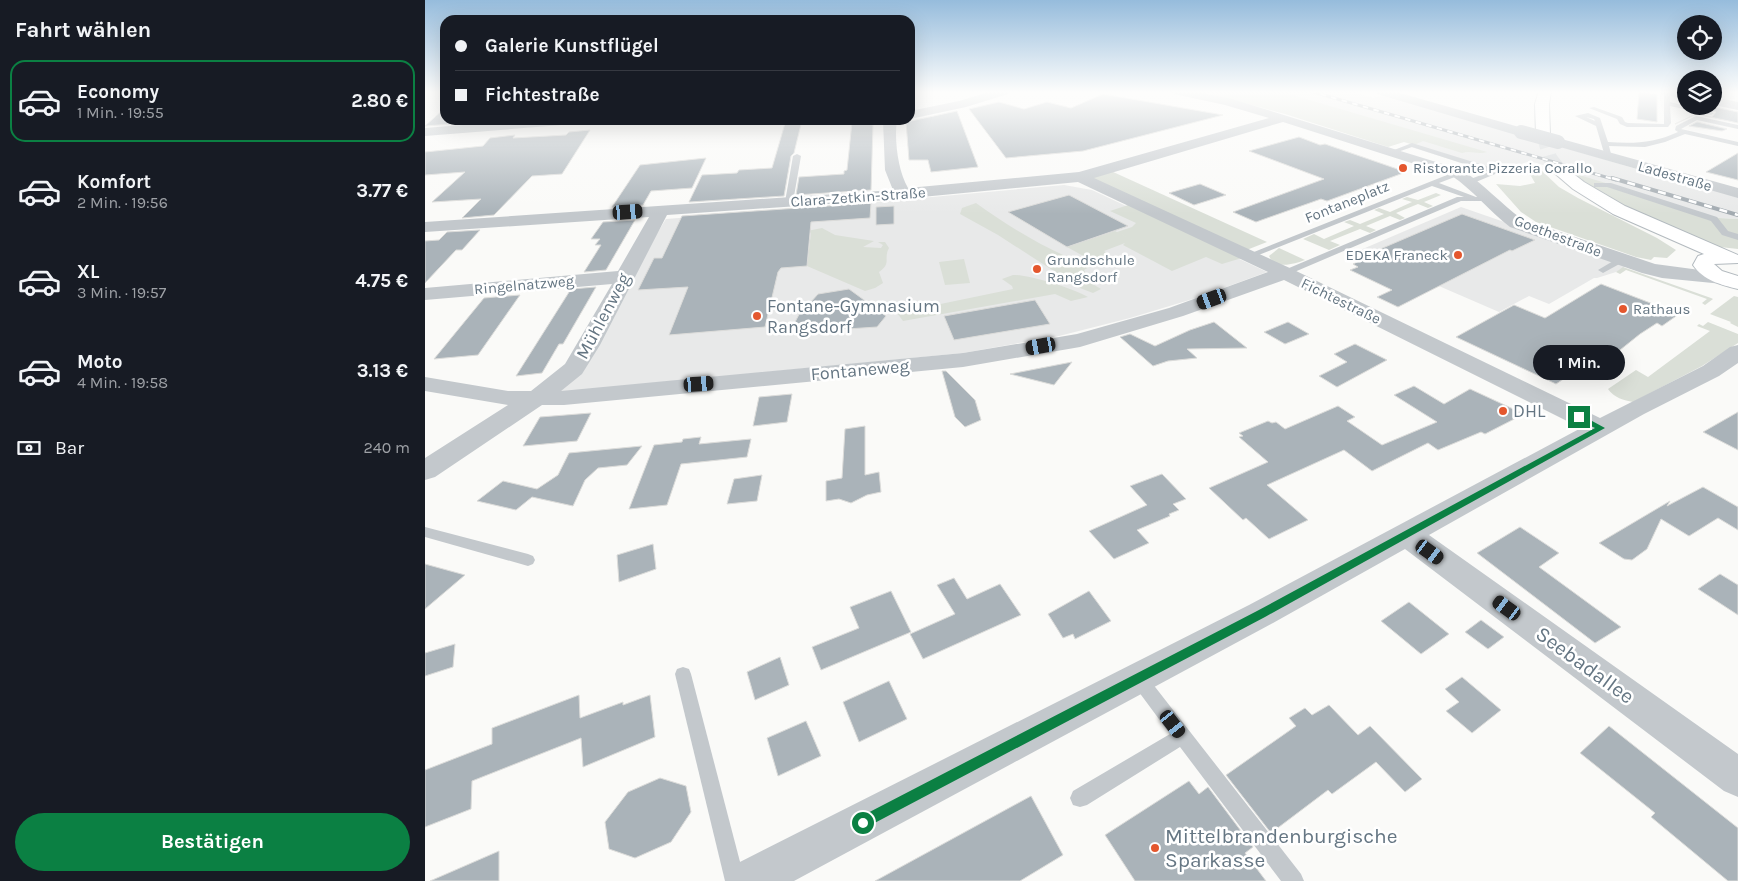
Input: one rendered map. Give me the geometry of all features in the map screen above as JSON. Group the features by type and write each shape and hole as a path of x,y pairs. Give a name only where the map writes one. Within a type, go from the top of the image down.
{"street":[{"path":"889,132 892,168 901,194"},
{"name":"Clara-Zetkin-Straße","path":"425,227 901,194 1080,177 1234,132"},
{"name":"Goethestraße","path":"1328,132 1457,173 1471,182 1481,198 1516,223 1627,262 1662,272 1733,282"},
{"path":"1370,132 1412,145"},
{"name":"Ladestraße","path":"1521,132 1558,142 1605,150 1738,194"},
{"path":"1560,170 1584,190 1671,234 1734,259"},
{"name":"Fichtestraße","path":"1080,177 1285,273 1601,428"},
{"name":"Mühlenweg","path":"425,471 538,397 574,369 589,346 623,277 661,210"},
{"path":"1671,234 1704,262 1709,271 1733,282"},
{"path":"1704,262 1715,258 1734,259"},
{"name":"Goethestraße","path":"1627,262 1682,268 1704,262"},
{"name":"Fontaneweg","path":"425,384 509,398 564,398 963,360 1080,340 1175,312 1285,273"},
{"name":"Ringelnatzweg","path":"425,294 623,277"},
{"path":"750,881 1408,535 1601,428 1711,371 1738,352"},
{"name":"Seebadallee","path":"1408,535 1738,778"}],"lane":[{"path":"1602,132 1605,150 1649,146 1661,143 1683,132"},
{"path":"1684,132 1738,144"},
{"path":"1392,152 1412,145 1496,172 1471,182"},
{"path":"789,202 797,156"},
{"name":"Fontaneplatz","path":"1248,256 1457,173"},
{"path":"1432,183 1481,198"},
{"path":"1597,185 1608,185 1714,219 1725,233 1738,237"},
{"path":"1285,273 1460,199 1481,198"},
{"path":"1603,270 1627,262"},
{"path":"425,532 528,560"},
{"path":"683,674 735,881"},
{"path":"1139,678 1294,881"},
{"path":"1080,798 1183,736"}],"shaded area":[{"path":"1342,132 1419,132 1487,152 1462,153 1423,141 1414,145 1404,142 1388,147"},
{"path":"1374,132 1513,132 1738,197 1738,219 1719,218 1533,162 1513,167 1496,162 1480,169 1408,146 1412,144"},
{"path":"1521,164 1541,170 1559,187 1657,238 1676,250 1667,258 1654,257 1651,260 1636,257 1536,222 1521,212 1496,184 1520,186 1535,183 1531,176 1517,170 1522,168 1517,166"},
{"path":"1111,171 1267,242 1244,251 1092,178"},
{"path":"1573,173 1719,218 1738,219 1738,249 1711,246 1644,216 1591,188"},
{"name":"Grundschule Rangsdorf","path":"1064,185 1092,190 1267,272 1196,298 1130,318 1059,336 963,353 559,392 666,219"},
{"path":"1436,193 1441,195 1424,202 1433,206 1428,208 1418,204 1396,213 1405,218 1400,220 1390,216 1366,226 1376,230 1370,233 1360,229 1330,241 1340,245 1329,250 1303,239 1314,234 1324,239 1354,226 1344,222 1350,220 1360,224 1384,214 1374,210 1379,208 1390,212 1412,202 1402,199 1407,197 1418,200"},
{"path":"976,203 1028,237 1084,264 1087,258 1067,247 1115,231 1132,240 1117,232 1132,227 1136,223 1110,211 1134,203 1245,257 1222,264 1206,257 1172,271 1123,245 1125,243 1104,251 1110,255 1084,270 1091,283 1101,289 1093,293 1056,279 1060,275 998,235 960,214 962,208"},
{"path":"1461,207 1628,265 1616,272 1594,278 1549,304 1529,296 1499,312 1358,251"},
{"path":"822,228 835,235 874,241 863,247 881,248 883,245 878,242 885,242 889,248 886,263 879,272 883,283 865,291 807,266 811,233 807,231"},
{"path":"1279,248 1305,260 1285,265 1276,263 1269,256"},
{"path":"964,259 970,283 945,285 939,262"},
{"path":"1623,267 1713,299 1705,305 1702,303 1707,299 1626,270 1620,274 1616,272"},
{"path":"1013,275 1030,277 1051,283 1088,297 1071,301 1055,294 903,321 897,313 1013,289 1012,286 1002,279"},
{"path":"1734,296 1738,297 1738,327 1731,322 1710,314"},
{"path":"1708,322 1738,334 1738,343 1702,366 1633,402 1616,397 1610,392 1608,389 1636,370 1648,377 1710,331 1697,326 1699,324 1703,326"}],"building":[{"path":"569,132 589,132 562,174 532,176 494,215 462,218 481,199 432,202 465,172 425,175 425,152 483,146 490,138 515,135 513,138 566,135"},
{"path":"782,132 799,132 794,153 791,156 784,196 689,202 702,175 772,168"},
{"path":"851,132 873,132 871,190 796,195 799,177 844,174 844,171 847,170"},
{"path":"907,132 965,132 978,167 931,172 928,160 909,160"},
{"path":"986,132 1156,132 1083,151 1006,158"},
{"path":"1299,137 1406,172 1327,201 1321,199 1256,222 1233,212 1324,179 1249,151"},
{"path":"1738,153 1738,180 1706,172"},
{"path":"706,158 692,188 651,191 643,205 612,207 640,165"},
{"path":"1200,184 1226,195 1194,205 1169,193"},
{"path":"1069,195 1128,226 1067,247 1008,212"},
{"path":"871,203 870,218 811,222 807,266 781,268 778,272 765,327 669,335 688,287 638,290 654,258 662,258 682,216"},
{"path":"894,206 894,224 876,225 876,207"},
{"path":"1462,214 1535,240 1512,251 1510,250 1398,307 1377,297 1392,290 1350,270 1358,267 1353,264 1374,254 1371,253"},
{"path":"635,220 606,270 584,272 601,245 595,245 600,239 591,239 603,222"},
{"path":"480,230 462,250 456,250 425,283 425,241 439,240 447,232"},
{"path":"1601,284 1679,314 1662,326 1657,323 1615,354 1607,350 1556,384 1456,337 1514,305 1545,318"},
{"path":"596,287 563,344 559,344 542,373 516,376 571,289"},
{"path":"849,289 886,316 877,327 832,330 815,328 816,322 794,324 805,303 810,303 818,294"},
{"path":"520,295 478,355 434,359 484,298"},
{"path":"1035,300 1050,324 954,340 944,316"},
{"path":"1214,322 1247,348 1187,349 1197,358 1168,361 1153,366 1120,337 1130,334 1155,346 1190,330"},
{"path":"1288,322 1309,334 1285,344 1264,332"},
{"path":"1355,344 1387,360 1337,387 1319,376 1347,362 1334,354"},
{"path":"1072,362 1054,385 1010,374"},
{"path":"942,371 946,371 975,400 981,420 965,427 955,417"},
{"path":"1414,386 1444,404 1470,389 1524,414 1485,434 1481,432 1438,450 1428,443 1372,471 1344,450 1267,485 1308,520 1269,539 1246,518 1243,520 1209,488 1268,462 1239,437 1243,436 1239,433 1268,421 1276,422 1285,429 1338,406 1355,417 1347,421 1382,445 1437,422 1394,395"},
{"path":"792,394 787,422 753,426 759,397"},
{"path":"1738,412 1738,450 1703,432"},
{"path":"591,413 577,441 523,446 540,417"},
{"path":"865,426 865,475 879,472 881,492 867,495 851,503 839,499 826,501 826,481 842,478 845,429"},
{"path":"701,437 699,444 751,439 747,457 681,464 667,505 629,509 654,445 682,442 683,439"},
{"path":"642,446 627,465 598,468 585,480 573,506 532,497 516,510 477,501 503,481 537,489 558,475 569,453"},
{"path":"1162,474 1186,499 1173,504 1179,510 1169,514 1170,516 1137,530 1149,543 1114,559 1089,531 1147,505 1130,486"},
{"path":"762,475 757,501 727,504 734,479"},
{"path":"1703,487 1738,507 1738,530 1718,518 1689,536 1661,519 1647,549 1632,560 1624,559 1599,543 1670,501 1667,506"},
{"path":"1520,527 1559,553 1539,567 1621,627 1595,643 1477,553"},
{"path":"653,544 656,569 619,582 617,555"},
{"path":"425,564 465,575 425,609"},
{"path":"1720,574 1738,585 1738,615 1698,589"},
{"path":"954,578 967,599 1000,584 1021,615 923,659 910,634 955,614 937,585"},
{"path":"891,591 911,632 821,670 812,647 859,628 850,607"},
{"path":"1089,591 1111,621 1075,639 1073,634 1063,638 1048,614"},
{"path":"1409,602 1449,634 1421,654 1381,621"},
{"path":"1481,620 1504,637 1488,649 1465,632"},
{"path":"455,644 453,667 425,676 425,653"},
{"path":"780,657 789,685 755,700 747,672"},
{"path":"1462,677 1501,710 1472,733 1446,711 1459,702 1445,689"},
{"path":"889,681 907,719 859,742 843,702"},
{"path":"579,695 580,718 623,702 623,705 650,695 655,737 583,767 581,738 472,781 471,809 425,827 425,770 492,744 492,728"},
{"path":"1329,705 1358,735 1370,726 1422,779 1405,792 1376,762 1332,794 1328,790 1271,833 1226,775 1296,726 1289,718 1305,708 1312,715"},
{"path":"806,721 821,756 778,776 767,738"},
{"path":"1609,726 1738,828 1738,881 1728,881 1651,817 1655,813 1580,753"},
{"path":"660,778 686,786 691,812 671,842 635,858 609,849 605,822 628,792"},
{"path":"1189,781 1199,794 1208,787 1253,847 1245,853 1266,881 1135,881 1105,835"},
{"path":"1031,796 1063,855 1020,881 875,881"},
{"path":"499,851 499,881 430,881"}],"tunnel":[{"path":"1543,134 1550,158 1560,171"}],"railway":[{"path":"1451,132 1616,180"},
{"path":"1612,178 1738,215"}],"place":[{"name":"Ristorante Pizzeria Corallo","path":"1403,168"},
{"name":"EDEKA Franeck","path":"1458,255"},
{"name":"Grundschule Rangsdorf","path":"1037,269"},
{"name":"Rathaus","path":"1623,309"},
{"name":"Fontane-Gymnasium Rangsdorf","path":"757,316"},
{"name":"DHL","path":"1503,411"},
{"name":"Mittelbrandenburgische Sparkasse","path":"1155,848"}],"route":[{"path":"863,823 1261,614 1601,428 1579,417"}]}
